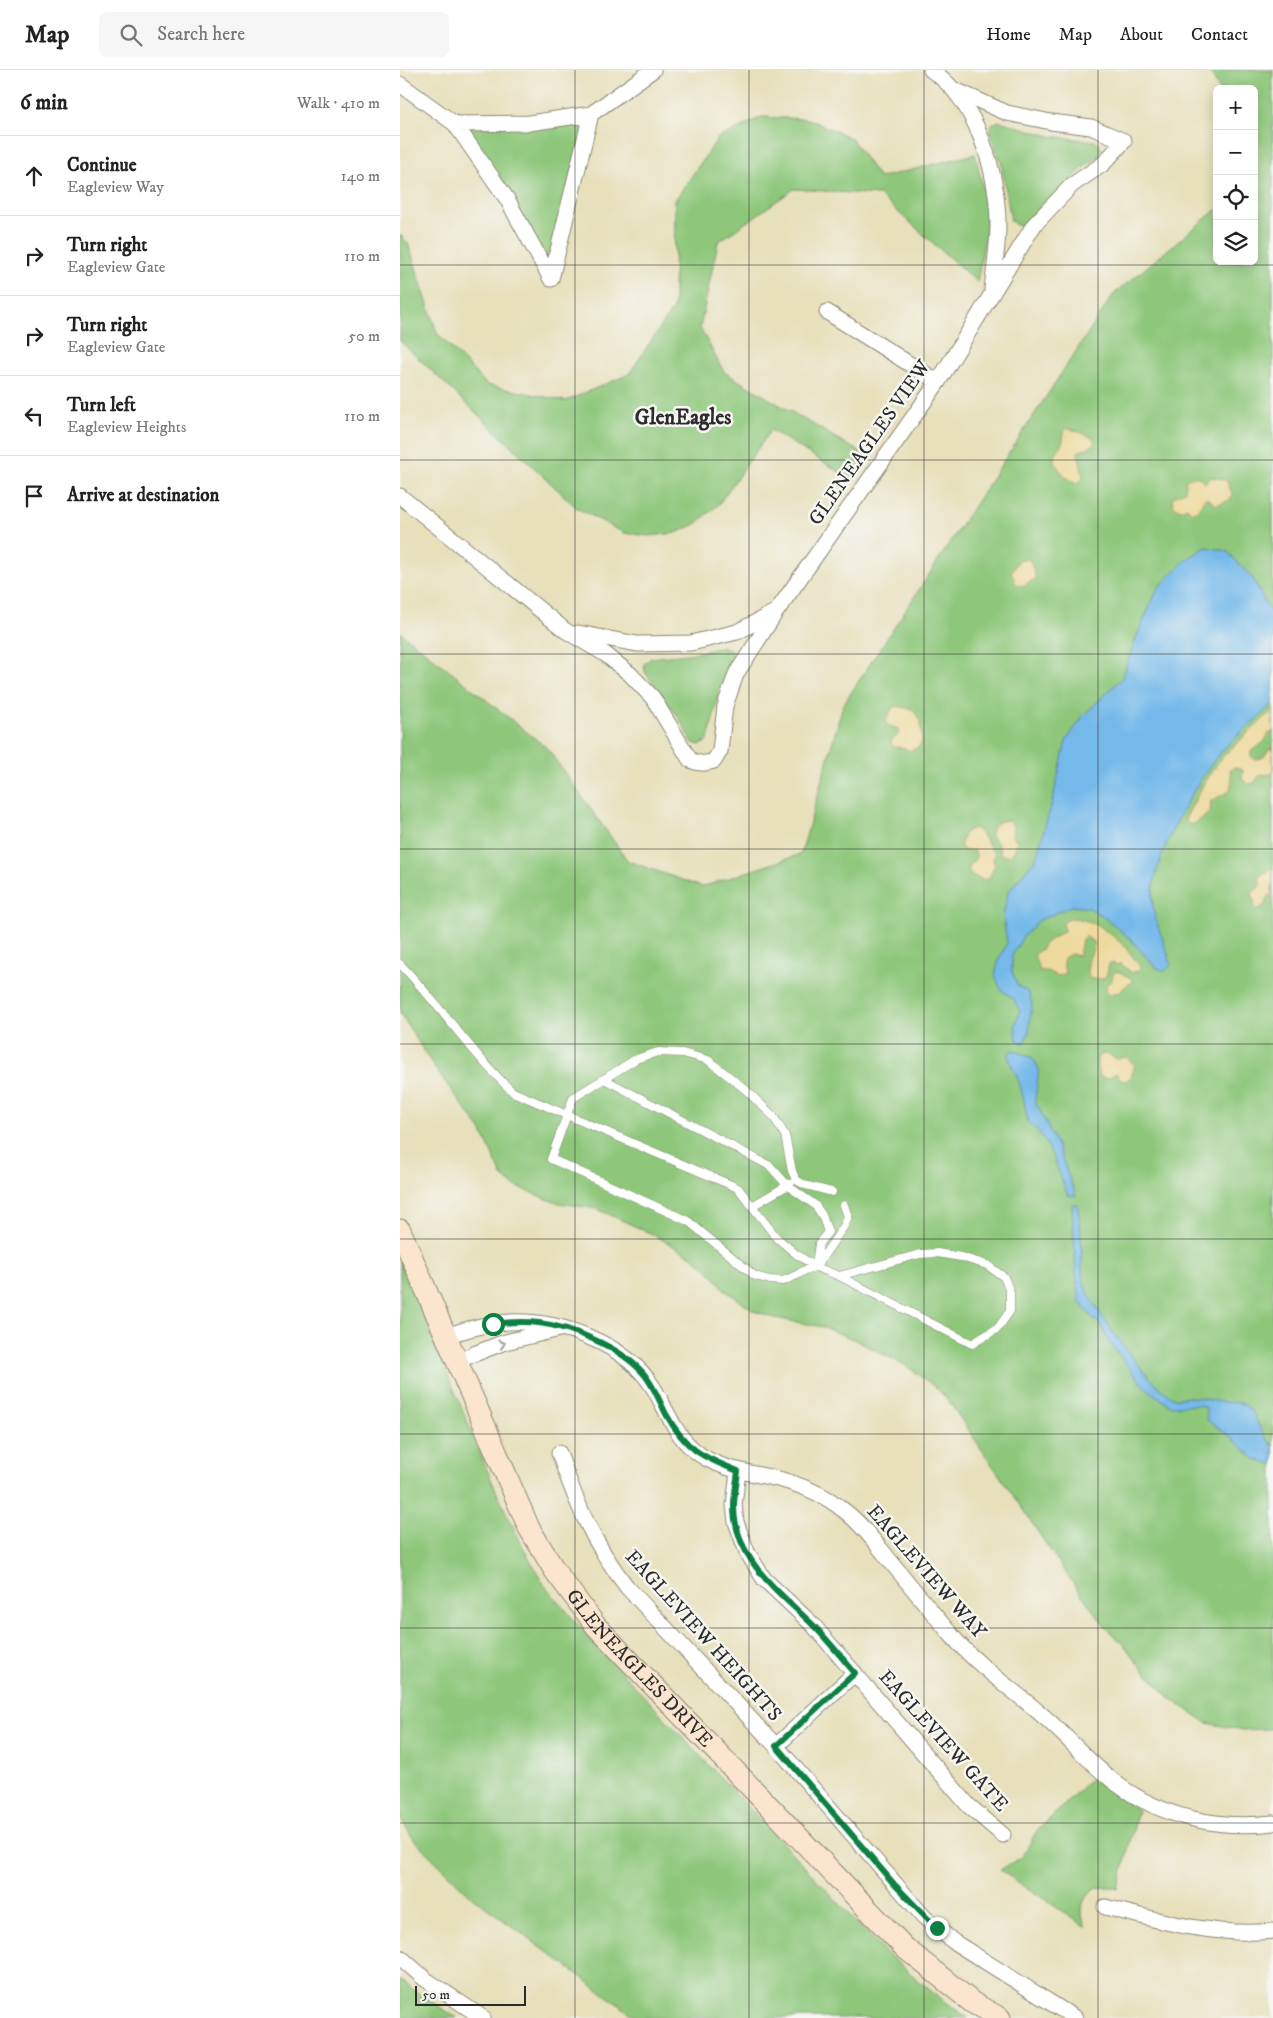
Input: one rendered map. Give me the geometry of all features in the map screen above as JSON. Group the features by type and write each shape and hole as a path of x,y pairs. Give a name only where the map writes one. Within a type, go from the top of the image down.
{"street":[{"path":"455,124 529,124 591,114 653,70"},
{"name":"GLENEAGLES VIEW","path":"940,71 955,90 979,132 990,164 996,194 998,226 991,293"},
{"path":"400,84 455,124 506,199 551,279 591,114"},
{"name":"GLENEAGLES VIEW","path":"400,496 566,631 605,654 630,674 653,698 690,760 696,763 714,761 720,751 725,706 736,674 776,612 938,382 1034,225 1072,184 1103,164 1124,141 1091,127 1050,122 1007,113 955,90"},
{"path":"827,312 938,382"},
{"name":"GLENEAGLES VIEW","path":"566,631 637,644 691,643 737,632 776,612"},
{"name":"GLENEAGLES DRIVE","path":"400,1230 444,1336 529,1528 556,1571 596,1626 905,1948 973,2003 1000,2018"},
{"name":"EAGLEVIEW WAY","path":"444,1336 509,1322 542,1323 598,1340 626,1358 642,1372 654,1388 666,1413 683,1440 709,1460 738,1471 803,1487 842,1508 854,1518 962,1648 1045,1717 1117,1784 1148,1803 1177,1815 1204,1822 1234,1825 1273,1823"},
{"name":"EAGLEVIEW WAY","path":"456,1361 505,1342 562,1329"},
{"name":"EAGLEVIEW HEIGHTS","path":"559,1453 582,1516 599,1549 627,1587 776,1746 924,1917 954,1942 1075,2018"},
{"name":"EAGLEVIEW GATE","path":"738,1471 734,1505 736,1522 740,1536 754,1565 764,1579 813,1625 969,1806 1003,1835"},
{"name":"EAGLEVIEW GATE","path":"776,1746 855,1673"},
{"path":"1105,1906 1208,1931 1250,1934 1273,1932"},
{"path":"400,1957 425,1980 483,2018"}],"lane":[{"path":"400,964 420,984 490,1071 513,1092 738,1188 776,1237 796,1254 816,1267 839,1276 972,1344 998,1328 1010,1312 1010,1292 1004,1277 987,1265 961,1257 937,1253 920,1254 839,1276"},
{"path":"832,1192 805,1185 796,1180 792,1171 785,1136 773,1116 745,1089 708,1060 684,1052 658,1052 636,1059 573,1098 551,1159 688,1221 755,1276 770,1280 783,1280 816,1267 844,1226 848,1217 844,1205"},
{"path":"604,1079 770,1166 788,1186 815,1205 822,1215 828,1232 819,1243 816,1267"},
{"path":"752,1206 796,1180"}],"green space":[{"path":"1209,70 1273,70 1273,1728 1242,1730 1207,1723 1170,1698 1137,1663 1125,1646 1106,1628 1068,1576 948,1400 934,1386 905,1365 855,1340 823,1327 775,1318 754,1311 725,1290 708,1270 693,1257 650,1233 597,1209 554,1202 513,1185 502,1176 481,1130 434,1067 400,1013 400,632 547,748 628,861 702,887 801,854 843,705 1113,295 1213,212 1213,265 1258,265 1258,85 1217,85"},
{"path":"591,114 551,279 455,124"},
{"path":"762,117 808,119 851,138 879,178 975,154 986,201 986,233 977,282 879,195 794,189 718,242 700,328 724,372 868,457 854,481 771,430 718,505 696,524 676,533 649,536 624,533 577,508 400,341 400,235 408,243 437,333 487,385 566,401 629,374 674,307 675,200 718,138"},
{"path":"999,121 1050,136 1094,141 1099,144 1101,149 1098,157 1084,167 1022,225 1016,225 1011,221 1001,162 990,134 992,124"},
{"path":"723,647 732,651 733,659 719,692 708,740 701,745 693,743 677,715 645,672 644,664 651,658 697,653"},
{"path":"400,1259 496,1491 525,1551 545,1586 594,1643 883,1950 931,1991 968,2018 637,2018 472,1897 415,1841 400,1819"},
{"path":"1093,1777 1138,1810 1118,1889 1100,1888 1093,1890 1087,1895 1082,1909 1086,1927 1000,1870 1023,1856 1036,1832"},
{"path":"400,1979 412,1989 457,2018 400,2018"}],"sand":[{"path":"1068,428 1095,440 1093,445 1078,452 1083,478 1079,482 1074,483 1064,475 1055,461 1064,432"},
{"path":"1190,477 1199,477 1205,483 1212,477 1226,480 1232,493 1230,500 1216,505 1207,498 1204,499 1198,509 1192,512 1187,507 1181,510 1177,508 1172,499 1175,495 1185,491 1186,480"},
{"path":"1019,560 1030,560 1035,579 1022,586 1016,584 1011,572"},
{"path":"897,706 912,709 920,719 922,738 919,747 908,751 905,748 894,747 891,744 891,740 898,735 899,731 897,728 889,726 886,722 892,708"},
{"path":"1273,710 1273,732 1268,734 1263,742 1251,751 1251,756 1255,760 1264,757 1269,749 1273,748 1273,774 1260,775 1254,783 1247,784 1242,778 1243,770 1234,767 1230,770 1232,780 1230,791 1211,801 1210,813 1192,825 1187,823 1185,819 1207,778 1224,755"},
{"path":"1009,820 1013,825 1012,836 1017,841 1014,852 1009,856 1001,855 998,844 991,836 992,829 996,824"},
{"path":"975,828 980,832 995,855 993,859 995,866 988,880 970,873 969,867 976,854 973,850 964,851 960,845 966,831"},
{"path":"1273,868 1272,894 1268,896 1264,906 1258,909 1255,906 1252,893 1261,885 1259,880 1261,875"},
{"path":"1073,918 1083,920 1103,929 1121,943 1141,969 1132,973 1120,963 1118,965 1111,963 1103,979 1090,979 1088,965 1095,943 1085,936 1082,939 1079,956 1071,954 1065,957 1063,961 1065,973 1057,976 1047,971 1040,971 1035,959 1035,953 1042,949 1045,943 1064,931 1063,924 1065,921"},
{"path":"1117,971 1131,978 1132,982 1123,988 1121,992 1109,994 1106,990 1106,985 1112,980 1113,974"},
{"path":"1103,1054 1117,1059 1126,1057 1135,1065 1131,1077 1126,1081 1121,1080 1116,1073 1108,1078 1100,1077 1097,1061 1098,1056"}],"water":[{"path":"1206,547 1227,551 1253,579 1273,617 1273,704 1218,756 1187,802 1168,840 1156,876 1153,901 1156,920 1171,965 1165,971 1155,967 1132,941 1113,924 1090,908 1071,906 1038,921 1023,937 1012,955 1012,971 1017,985 1028,992 1032,1003 1029,1032 1024,1043 1017,1040 1015,1026 1020,1011 1013,998 1001,990 995,975 999,959 1007,943 1003,916 1008,892 1036,858 1052,802 1066,741 1083,716 1122,678 1137,635 1158,588 1186,560"},
{"path":"1013,1050 1033,1058 1039,1069 1035,1101 1057,1145 1076,1196 1068,1195 1047,1146 1036,1129 1028,1122 1020,1084 1008,1054"},
{"path":"1072,1204 1077,1204 1078,1210 1084,1283 1098,1310 1138,1365 1165,1392 1175,1398 1194,1397 1245,1405 1250,1409 1264,1436 1273,1445 1273,1464 1255,1459 1230,1436 1207,1420 1206,1408 1199,1405 1172,1406 1155,1395 1143,1385 1109,1342 1100,1324 1080,1303 1076,1273"}],"district":[{"name":"GlenEagles","path":"683,418"}],"route":[{"path":"493,1324 509,1322 542,1323 598,1340 626,1358 642,1372 654,1388 674,1428 683,1440 696,1452 709,1460 738,1471 734,1505 736,1522 740,1536 754,1565 764,1579 813,1625 855,1673 776,1746 894,1884 924,1917 937,1928"}]}
